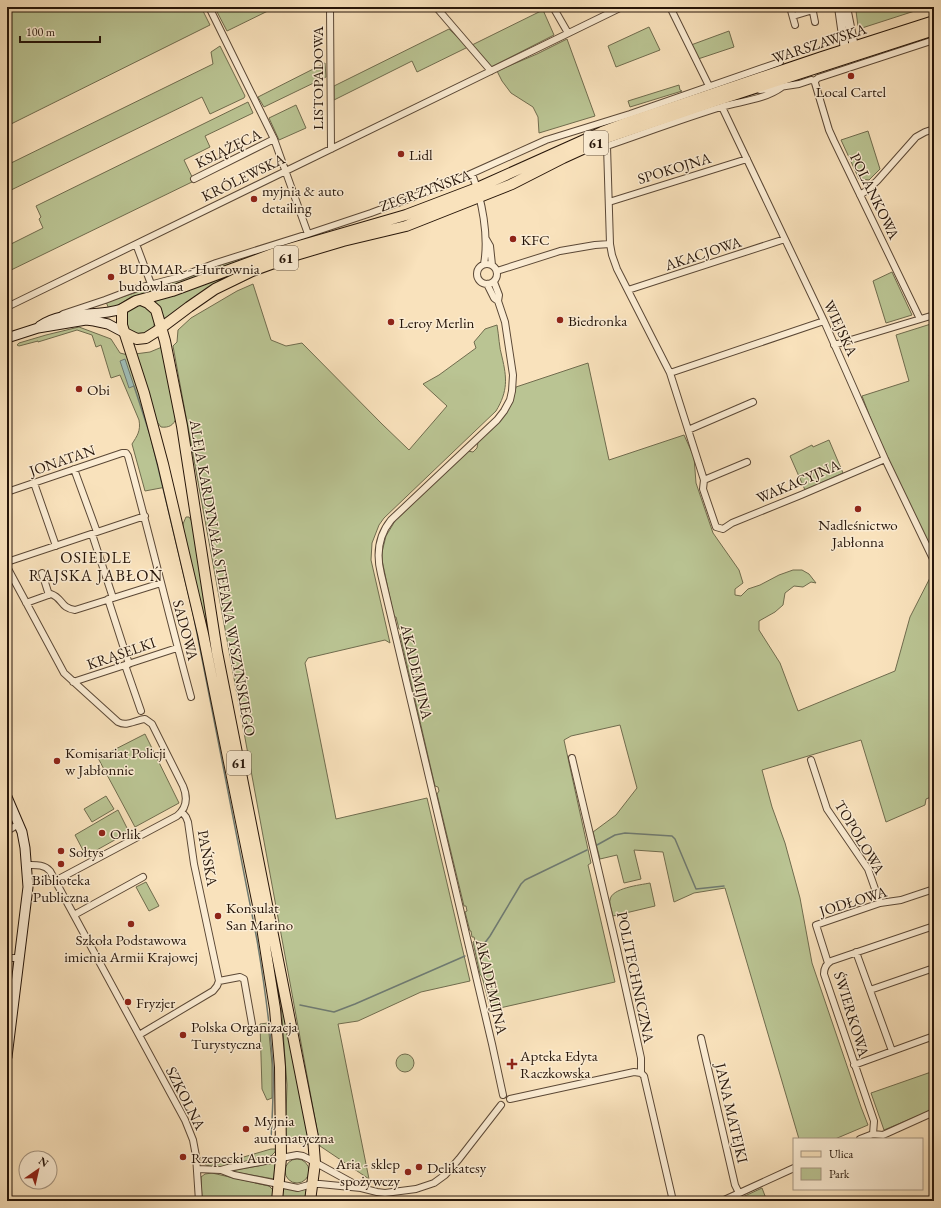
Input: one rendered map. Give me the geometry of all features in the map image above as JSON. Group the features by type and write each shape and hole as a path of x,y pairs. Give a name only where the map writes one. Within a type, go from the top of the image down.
{"main road":[{"name":"WARSZAWSKA","path":"716,97 850,51 934,20"},
{"name":"WARSZAWSKA","path":"716,97 750,90 850,51 934,30"},
{"name":"ZEGRZYŃSKA","path":"141,300 172,291 275,253 512,184 580,150 716,97"},
{"name":"ZEGRZYŃSKA","path":"162,328 189,307 215,290 252,271 296,255 336,243 406,226 478,193 602,132 716,97"},
{"path":"7,338 38,328 90,320 112,326 135,338 142,339 152,335 162,328 158,314 153,307 146,301 141,300 112,312 77,314 55,319 46,322 38,328"},
{"name":"61","path":"122,308 122,322 125,333"},
{"name":"ALEJA KARDYNAŁA STEFANA WYSZYŃSKIEGO","path":"162,328 182,426 218,652 313,1136 315,1163"},
{"name":"ALEJA KARDYNAŁA STEFANA WYSZYŃSKIEGO","path":"125,333 144,393 163,464 204,634 260,915 278,1036 281,1082 281,1158"},
{"path":"7,797 23,837 28,888 19,958 10,1005 7,1057"},
{"name":"61","path":"278,1201 281,1158"},
{"path":"310,1201 315,1163"}],"street":[{"path":"209,7 274,139 308,234"},
{"name":"LISTOPADOWA","path":"330,7 331,149"},
{"path":"436,7 491,71"},
{"path":"553,7 568,33"},
{"name":"KRÓLEWSKA","path":"7,307 622,7"},
{"name":"WIEJSKA","path":"670,7 747,159 824,322 885,459 934,561"},
{"path":"790,7 795,24"},
{"path":"838,7 850,51"},
{"path":"846,7 850,51"},
{"path":"793,16 812,8 815,22"},
{"path":"750,90 763,90 811,80 815,81 818,78 934,40"},
{"path":"580,150 607,146 716,97 780,62"},
{"name":"POLANKOWA","path":"815,81 829,130 920,320"},
{"path":"55,319 68,312 134,289 180,277 216,263 308,234 427,193 546,140 630,114 716,97 754,100 774,93 782,87"},
{"path":"860,195 877,181 913,140 920,134 934,129"},
{"name":"KSIĄŻĘCA","path":"194,179 274,139"},
{"path":"607,146 610,244 613,257 670,373 704,480 747,462"},
{"name":"SPOKOJNA","path":"609,202 747,159"},
{"path":"472,174 478,193 485,237 484,264"},
{"path":"485,237 490,246 492,265 497,271 497,278 494,282 487,284 480,282 477,275 479,268 484,264 492,265"},
{"name":"AKACJOWA","path":"628,290 785,239"},
{"path":"136,244 151,284"},
{"path":"497,271 560,251 610,244"},
{"name":"AKADEMIJNA","path":"494,282 499,295 498,301 505,322 512,370 512,391 507,406 497,420 391,520 382,535 378,556 503,1095"},
{"name":"AKADEMIJNA","path":"487,284 494,298 498,301"},
{"path":"834,345 934,315"},
{"path":"670,373 824,322"},
{"path":"688,430 753,402"},
{"name":"JONATAN","path":"7,492 122,453 126,453"},
{"name":"SADOWA","path":"126,453 145,516 177,648 191,697"},
{"name":"WAKACYJNA","path":"704,480 703,489 716,527 723,529 732,523 885,459"},
{"path":"74,469 95,533 127,664 141,712"},
{"path":"34,483 56,546"},
{"path":"7,562 145,516"},
{"path":"7,567 64,673 121,724 145,719 152,724 185,791 186,801 184,808 177,816 55,881"},
{"path":"42,573 49,595"},
{"path":"26,603 51,594 56,596 64,606 75,610 161,583"},
{"name":"KRĄSELKI","path":"74,682 177,648"},
{"name":"POLITECHNICZNA","path":"572,758 619,957 640,1053 641,1073 644,1076 673,1201"},
{"name":"TOPOLOWA","path":"811,760 827,809 868,869 880,903"},
{"name":"PAŃSKA","path":"182,812 188,822 194,864 219,981"},
{"path":"7,831 19,824"},
{"name":"SZKOLNA","path":"26,865 47,867 189,1130 195,1148 199,1201"},
{"path":"74,915 143,877"},
{"name":"JODŁOWA","path":"828,963 816,925 880,903 901,900 934,889"},
{"name":"ŚWIERKOWA","path":"873,1134 874,1122 824,974 826,966 828,963 856,952 934,926"},
{"path":"856,952 892,1051"},
{"path":"7,958 19,958"},
{"path":"870,990 931,969"},
{"path":"139,1035 211,992 217,986 219,981 240,977 244,979 252,1024"},
{"path":"854,1065 934,1036"},
{"name":"JANA MATEJKI","path":"701,1038 735,1185 739,1193"},
{"path":"501,1105 499,1099 503,1095 510,1099 634,1072 641,1073"},
{"path":"501,1105 507,1105 510,1099"},
{"path":"221,1170 234,1175 298,1188 312,1184 320,1184 361,1188 377,1192 416,1189 434,1183 445,1175 454,1166 501,1105"},
{"path":"863,1138 873,1134 883,1135 934,1112"},
{"path":"197,1169 221,1170 297,1155 303,1156 361,1188"},
{"path":"722,1201 793,1168"}],"green space":[{"path":"7,7 201,7 210,25 7,126 7,45 10,43 7,41"},
{"path":"276,7 227,31 215,8"},
{"path":"853,7 927,7 862,28 858,26 856,11"},
{"path":"543,10 554,35 491,67 472,45"},
{"path":"649,27 660,50 616,67 608,46"},
{"path":"449,29 468,47 417,72 412,61 334,100 334,86"},
{"path":"729,31 734,47 698,59 691,45"},
{"path":"567,39 595,116 539,133 538,117 533,107 511,93 497,71"},
{"path":"220,46 245,96 244,98 210,114 202,97 7,192 7,165 213,64 211,52"},
{"path":"325,63 326,77 264,107 258,97"},
{"path":"679,85 680,90 682,91 630,107 628,101"},
{"path":"248,102 253,113 205,136 210,147 184,160 194,181 7,272 7,246 43,228 39,219 41,217 36,206"},
{"path":"296,105 306,128 279,140 269,118"},
{"path":"868,131 880,169 869,180 859,179 841,140"},
{"path":"459,199 398,224 314,245 250,268 198,296 163,322 158,309 152,302 180,293 280,255 314,244 392,223"},
{"path":"304,236 305,240 225,266 174,285 131,297 109,309 106,302 179,279"},
{"path":"892,272 912,315 886,323 873,281"},
{"path":"253,284 271,340 286,346 302,343 409,450 447,406 423,384 439,375 476,348 474,342 485,329 497,325 505,371 503,397 496,411 384,518 379,525 372,543 371,560 390,643 385,640 308,658 305,663 336,819 427,798 470,981 421,992 358,1021 338,1024 369,1179 320,1146 173,346 177,342 178,330 191,318 237,291"},
{"path":"140,305 146,306 154,314 154,326 146,334 140,335 134,334 126,326 125,320 126,314 134,306"},
{"path":"934,323 934,374 929,375 934,381 934,557 911,511 862,396 909,381 896,335"},
{"path":"79,327 111,339 120,353 128,355 166,487 145,491 132,444 139,430 139,420 120,375 111,378 101,345 96,347 92,335 77,330 38,342 19,346 17,345 19,343 46,335"},
{"path":"162,347 176,418 171,426 166,427 161,427 154,418 135,354 150,352"},
{"path":"588,363 609,460 684,435 694,457 696,483 713,533 739,570 743,583 735,589 735,595 741,596 748,589 793,570 802,570 809,574 816,583 811,582 803,587 794,586 785,593 783,605 775,612 759,621 759,630 780,663 798,711 895,671 910,617 934,570 934,803 931,797 926,799 925,805 886,822 861,740 762,770 772,807 785,843 800,898 812,963 868,1125 837,1138 799,1138 725,888 694,893 674,902 663,852 634,850 641,879 624,883 617,855 600,859 593,832 616,815 637,788 620,725 571,736 564,740 591,863 588,865 615,982 491,1010 480,974 473,942 475,941 474,937 472,937 465,912 467,911 466,906 464,906 437,794 439,791 438,787 435,786 400,635 402,633 401,629 399,629 396,617 394,617 382,560 382,552 386,536 395,521 468,451 473,452 477,448 478,442 507,412 516,387"},
{"path":"829,440 843,473 805,490 790,456 812,445 813,447"},
{"path":"186,517 189,517 195,526 310,1145 295,1143 285,1144 287,1085 281,1003 183,530 183,524"},
{"path":"145,734 179,803 135,827 98,758"},
{"path":"106,796 114,809 92,822 84,809"},
{"name":"Orlik","path":"118,810 129,832 86,856 75,835"},
{"path":"146,882 159,906 149,911 136,887"},
{"path":"650,883 655,906 613,916 610,902 615,893 633,886"},
{"path":"268,1023 272,1064 272,1098 267,1100 262,1089 260,1024"},
{"path":"405,1054 411,1057 414,1063 411,1069 405,1072 399,1069 396,1063 399,1057"},
{"path":"934,1071 934,1109 884,1130 871,1093"},
{"path":"271,1149 276,1149 271,1156 222,1167 207,1165 201,1157 205,1161 230,1161"},
{"path":"297,1159 306,1162 309,1171 306,1180 297,1183 288,1180 285,1171 288,1162"},
{"path":"275,1162 274,1179 229,1171 258,1166"},
{"path":"212,1173 269,1186 273,1190 272,1201 202,1201 201,1177 205,1174"},
{"path":"282,1186 296,1191 307,1188 305,1201 281,1201"},
{"path":"762,1188 767,1201 734,1201"}],"water":[{"path":"125,359 134,386 129,388 120,361"}],"waterway":[{"path":"134,386 151,438 193,613 257,940 273,1067 271,1141"},
{"path":"597,845 615,835 625,833 672,836 675,839 696,889 724,886"},
{"path":"484,944 521,884 525,880 587,850"},
{"path":"300,1005 334,1012 465,956"}],"place":[{"name":"Local Cartel","path":"851,76"},
{"name":"Lidl","path":"401,154"},
{"name":"myjnia & auto detailing","path":"254,199"},
{"name":"KFC","path":"513,239"},
{"name":"BUDMAR - Hurtownia budowlana","path":"111,277"},
{"name":"Biedronka","path":"560,320"},
{"name":"Leroy Merlin","path":"391,322"},
{"name":"Obi","path":"79,389"},
{"name":"Nadleśnictwo Jabłonna","path":"858,509"},
{"name":"Komisariat Policji w Jabłonnie","path":"57,761"},
{"name":"Orlik","path":"102,833"},
{"name":"Sołtys","path":"61,851"},
{"name":"Biblioteka Publiczna","path":"61,864"},
{"name":"Konsulat San Marino","path":"218,916"},
{"name":"Szkoła Podstawowa imienia Armii Krajowej","path":"131,924"},
{"name":"Fryzjer","path":"128,1002"},
{"name":"Polska Organizacja Turystyczna","path":"183,1035"},
{"name":"Apteka Edyta Raczkowska","path":"512,1064"},
{"name":"Myjnia automatyczna","path":"246,1129"},
{"name":"Rzepecki Auto","path":"183,1157"},
{"name":"Delikatesy","path":"419,1167"},
{"name":"Aria - sklep spożywczy","path":"408,1172"}],"district":[{"name":"OSIEDLE RAJSKA JABŁOŃ","path":"96,566"}]}
